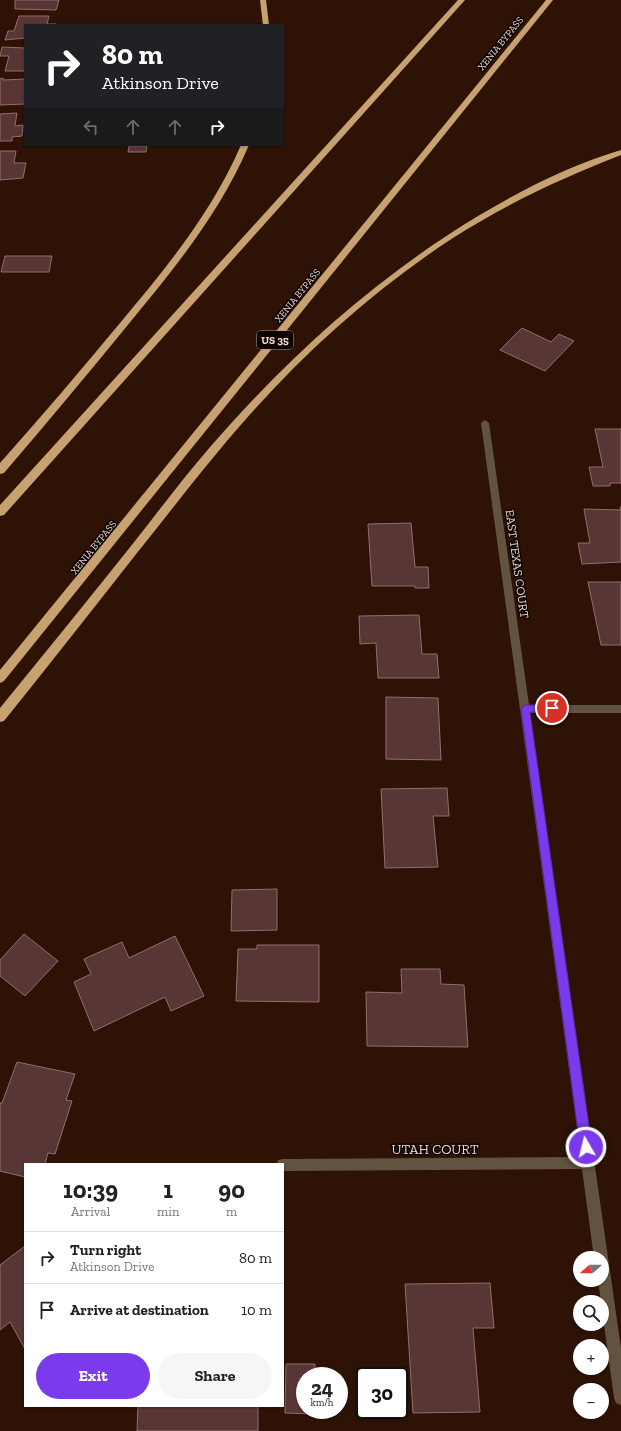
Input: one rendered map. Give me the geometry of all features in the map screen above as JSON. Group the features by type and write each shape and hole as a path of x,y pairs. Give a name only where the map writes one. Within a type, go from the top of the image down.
{"highway":[{"path":"263,0 266,24"},
{"path":"0,512 462,0"},
{"name":"XENIA BYPASS","path":"0,678 550,0"},
{"path":"0,470 51,413 173,264 222,192 245,146"},
{"path":"0,717 215,449 272,386 322,338 372,294 421,256 469,224 522,194 562,174 621,152"}],"street":[{"name":"EAST TEXAS COURT","path":"485,422 600,1251"},
{"path":"525,709 621,709"},
{"name":"UTAH COURT","path":"284,1165 588,1163"},
{"path":"605,1287 621,1398"}],"building":[{"path":"15,0 59,0 56,10 15,9"},
{"path":"19,16 49,16 47,24 24,24 24,38 5,40 8,31 14,31"},
{"path":"2,47 24,48 24,71 5,71 9,56 0,56"},
{"path":"0,79 24,79 24,104 0,105"},
{"path":"17,113 15,126 23,125 22,136 12,137 12,141 0,141 0,114"},
{"path":"129,146 147,146 146,152 128,152"},
{"path":"0,151 16,151 14,163 26,163 23,178 0,180"},
{"path":"5,256 52,256 49,272 1,272"},
{"path":"522,328 551,342 559,334 574,341 545,371 500,350"},
{"path":"595,429 621,429 621,483 610,483 610,486 593,486 589,467 603,467"},
{"path":"584,509 621,510 621,562 582,564 578,543 590,543"},
{"path":"411,523 415,567 428,567 429,588 415,588 415,586 372,586 368,524"},
{"path":"588,582 621,582 621,645 601,645"},
{"path":"419,615 422,654 437,654 439,678 378,678 376,643 360,644 359,616"},
{"path":"386,697 438,698 441,760 386,759"},
{"path":"447,788 449,816 433,816 438,867 385,868 381,789"},
{"path":"277,889 277,930 231,931 232,890"},
{"path":"24,934 58,961 25,996 0,976 0,960"},
{"path":"175,936 204,996 171,1011 165,997 94,1031 74,982 91,974 84,959 122,942 129,958"},
{"path":"257,945 319,945 319,1002 236,1001 238,949 257,949"},
{"path":"401,969 440,969 441,984 464,985 468,1047 367,1046 366,992 402,993"},
{"path":"17,1062 75,1074 66,1100 72,1101 55,1154 48,1153 45,1163 24,1163 24,1177 0,1171 0,1103 2,1103"},
{"path":"24,1247 24,1347 10,1322 0,1330 0,1265"},
{"path":"490,1283 494,1328 473,1328 480,1412 413,1413 405,1284"},
{"path":"286,1364 315,1364 315,1367 296,1367 296,1413 285,1413"},
{"path":"138,1407 258,1407 258,1431 137,1431"}],"route":[{"path":"552,708 525,709 586,1147"}]}
